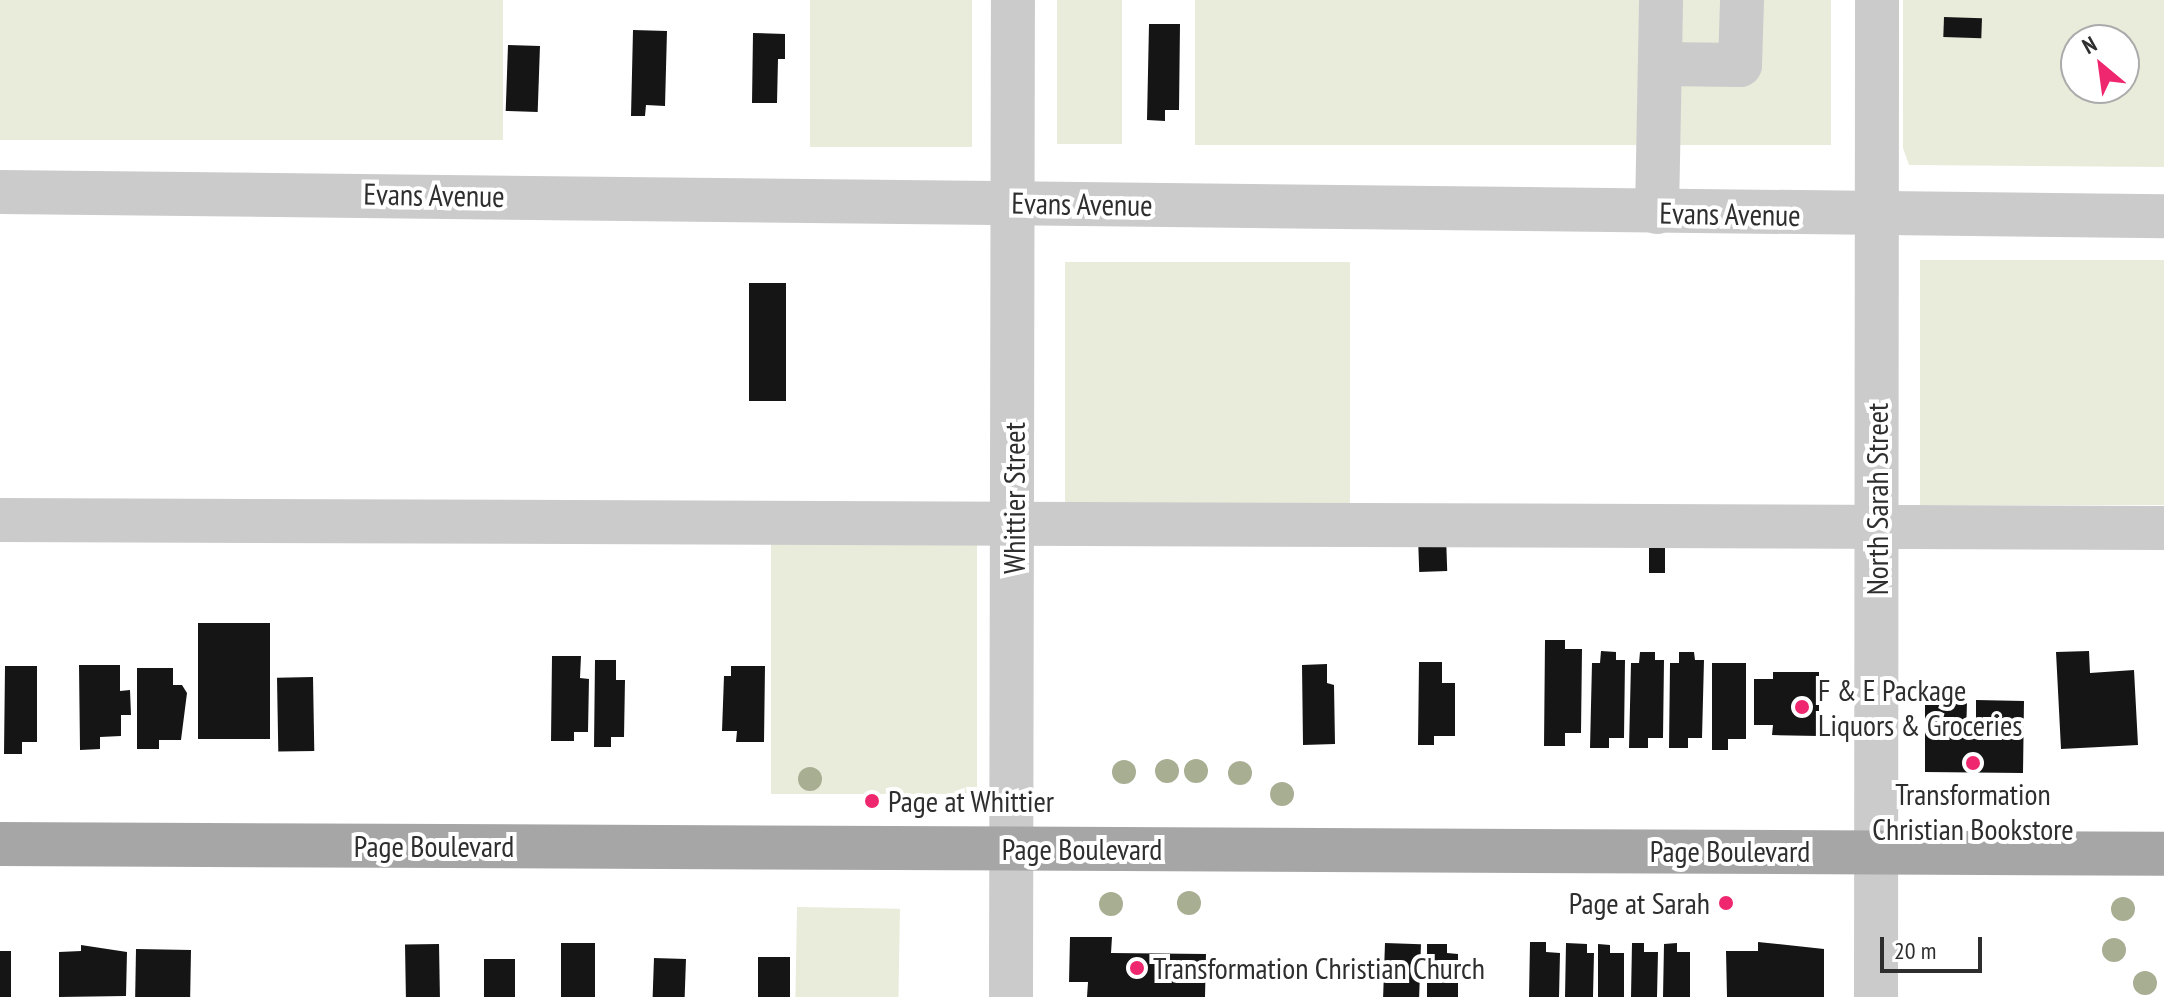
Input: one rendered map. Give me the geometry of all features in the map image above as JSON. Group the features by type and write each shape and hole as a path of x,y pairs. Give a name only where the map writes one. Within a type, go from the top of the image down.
{"main road":[{"name":"Page Boulevard","path":"0,844 2164,854"}],"street":[{"name":"Whittier Street","path":"1011,997 1015,203 1013,0"},
{"path":"1657,212 1661,0"},
{"path":"1661,64 1740,65 1742,0"},
{"name":"North Sarah Street","path":"1876,997 1877,0"},
{"name":"Evans Avenue","path":"0,192 1015,203 1877,217 2164,216"},
{"path":"0,520 2164,528"}],"green space":[{"path":"0,0 503,0 503,140 0,140"},
{"path":"810,0 972,0 972,147 810,147"},
{"path":"1057,0 1122,0 1122,144 1057,144"},
{"path":"1195,0 1831,0 1831,145 1195,145"},
{"path":"1903,0 2164,0 2164,167 1909,165 1903,148"},
{"path":"1920,260 2164,260 2164,505 1920,505"},
{"path":"1065,262 1350,262 1350,507 1065,507"},
{"path":"771,531 977,531 977,794 771,794"},
{"path":"797,907 900,909 898,997 795,997"}],"building":[{"path":"1944,17 1982,18 1981,38 1943,37"},
{"path":"1149,24 1180,24 1179,110 1165,110 1165,121 1147,120"},
{"path":"633,30 667,31 665,106 646,105 645,116 631,116"},
{"path":"753,33 785,34 785,59 778,59 777,103 752,103"},
{"path":"508,45 540,46 538,112 506,111"},
{"path":"749,283 786,283 786,401 749,401"},
{"path":"1446,536 1447,571 1419,572 1418,537"},
{"path":"1649,544 1665,544 1665,573 1649,573"},
{"path":"198,623 270,623 270,739 198,739"},
{"path":"1545,640 1565,640 1565,649 1582,649 1581,733 1565,733 1565,746 1544,746"},
{"path":"1601,651 1616,652 1616,660 1625,660 1624,738 1609,738 1609,748 1590,748 1592,663 1600,663"},
{"path":"2089,651 2090,673 2134,670 2138,745 2061,749 2056,652"},
{"path":"1640,652 1655,652 1655,660 1664,660 1663,738 1648,738 1648,748 1629,748 1631,663 1639,663"},
{"path":"1679,652 1694,652 1695,660 1704,660 1702,738 1688,738 1688,748 1669,748 1670,663 1679,663"},
{"path":"552,656 581,656 580,678 589,679 588,732 574,732 574,741 551,741"},
{"path":"595,660 616,660 616,680 625,680 624,737 611,737 611,747 594,747"},
{"path":"1419,662 1442,662 1442,683 1455,683 1455,736 1434,736 1434,745 1418,745"},
{"path":"1712,663 1746,663 1746,739 1728,739 1728,750 1712,750"},
{"path":"1327,664 1327,683 1334,685 1335,744 1303,745 1302,665"},
{"path":"79,665 120,665 120,691 130,690 131,715 121,715 121,736 100,737 100,749 80,750"},
{"path":"5,666 37,666 37,742 22,742 22,754 4,754"},
{"path":"731,666 765,666 764,742 736,742 737,731 722,731 724,676 731,676"},
{"path":"137,668 173,668 173,685 182,685 187,693 181,740 159,740 159,749 137,749"},
{"path":"1773,672 1819,672 1819,736 1772,735 1773,725 1754,725 1754,679 1773,679"},
{"path":"313,677 314,751 278,752 277,678"},
{"path":"1925,700 1967,701 1966,737 1976,737 1976,700 2024,701 2023,773 1925,772"},
{"name":"Transformation Christian Church","path":"1070,937 1112,937 1111,953 1206,954 1205,997 1087,997 1088,982 1069,982"},
{"path":"1530,942 1546,942 1546,952 1560,953 1559,997 1529,997"},
{"path":"1758,942 1824,949 1824,997 1727,997 1726,951 1758,951"},
{"path":"561,943 595,943 595,997 561,997"},
{"path":"1385,943 1421,944 1419,997 1383,997"},
{"path":"1566,943 1587,944 1587,953 1594,953 1593,997 1565,997"},
{"path":"1632,943 1644,943 1644,952 1658,952 1657,997 1631,997"},
{"path":"1677,943 1677,952 1690,952 1690,997 1663,997 1664,944"},
{"path":"439,944 440,997 406,997 405,945"},
{"path":"1427,944 1447,944 1447,953 1458,954 1458,997 1427,997"},
{"path":"1598,944 1610,945 1610,953 1624,953 1624,997 1598,997"},
{"path":"81,945 127,952 126,996 59,997 59,952 81,951"},
{"path":"136,949 191,950 190,997 135,997"},
{"path":"0,951 11,951 11,997 0,997"},
{"path":"758,957 790,957 790,997 758,997"},
{"path":"654,958 686,959 685,997 653,997"},
{"path":"484,959 515,959 515,997 484,997"}],"place":[{"name":"F & E Package Liquors & Groceries","path":"1802,707"},
{"name":"Transformation Christian Bookstore","path":"1973,763"},
{"name":"Page at Whittier","path":"872,801"},
{"name":"Page at Sarah","path":"1726,903"},
{"name":"Transformation Christian Church","path":"1137,968"}]}
